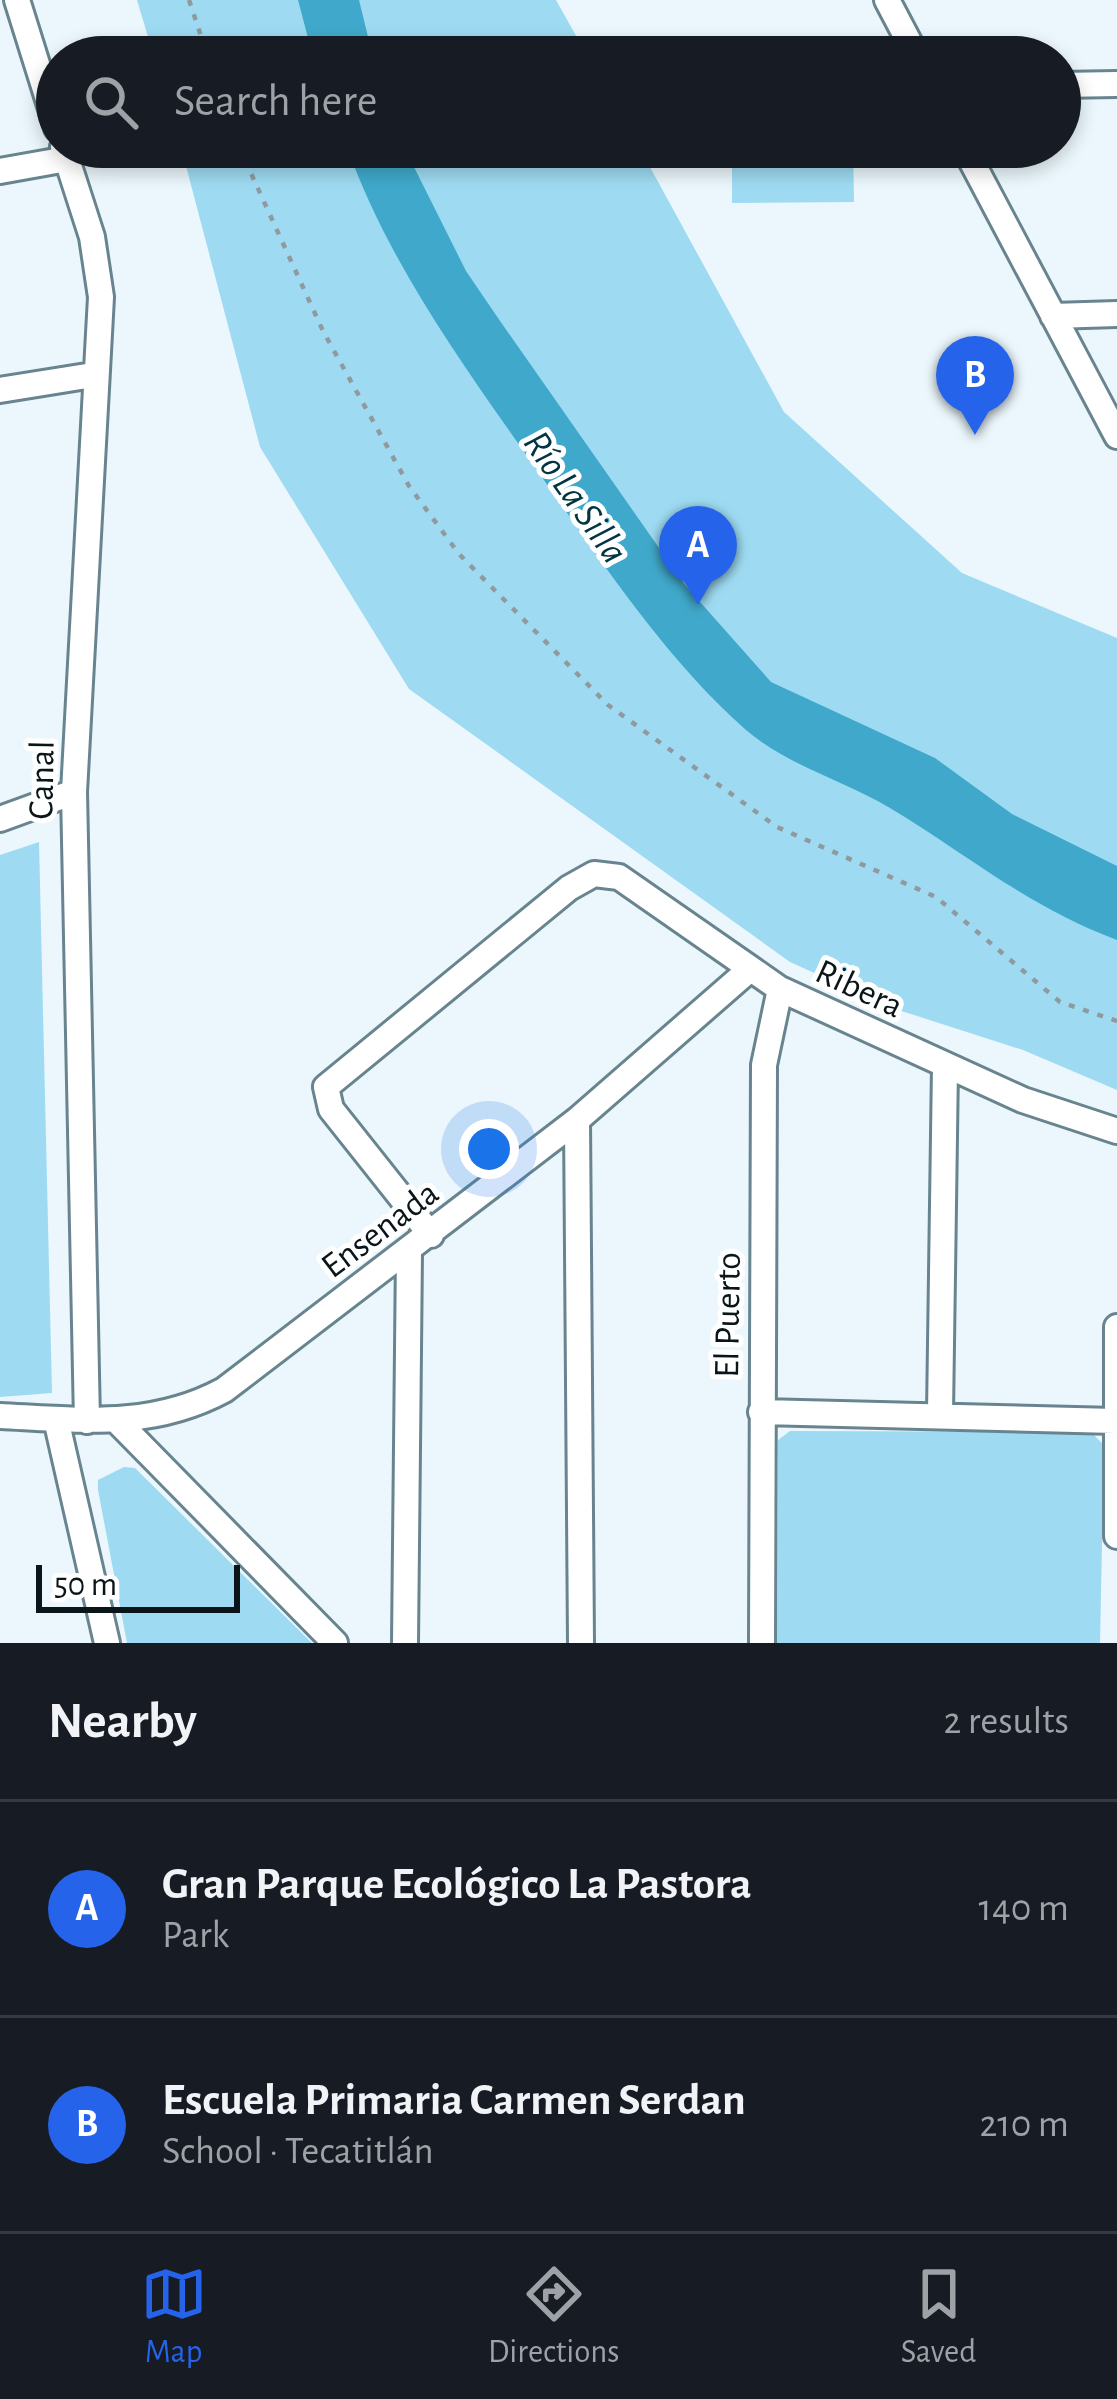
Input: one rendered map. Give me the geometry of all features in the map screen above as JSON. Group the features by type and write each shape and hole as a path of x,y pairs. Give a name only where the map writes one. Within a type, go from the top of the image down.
{"street":[{"path":"17,0 36,61"},
{"path":"887,0 906,36"},
{"path":"1081,85 1117,84"},
{"path":"0,171 36,161"},
{"name":"Canal","path":"69,168 98,266 101,297 93,375 74,791 87,1420"},
{"path":"975,168 1117,436"},
{"path":"1053,316 1117,314"},
{"path":"0,390 93,375"},
{"path":"0,819 74,791"},
{"name":"Ribera","path":"431,1234 331,1109 325,1092 330,1080 569,888 594,874 628,880 779,989 1023,1100 1117,1131"},
{"name":"Ensenada","path":"0,1416 117,1421 190,1408 224,1390 577,1120 749,970"},
{"name":"El Puerto","path":"761,1643 764,1065 779,989"},
{"path":"940,1413 946,1066"},
{"path":"577,1120 581,1643"},
{"path":"405,1643 409,1252"},
{"path":"1117,1327 1117,1536"},
{"path":"760,1412 1115,1421"},
{"path":"56,1419 107,1643"},
{"path":"117,1421 335,1643"}],"path":[{"path":"189,0 201,36"},
{"path":"249,168 323,332 410,486 459,554 608,705 777,827 936,897 1060,1002 1117,1022"}],"shaded area":[{"path":"137,0 556,0 576,36 148,36"},
{"path":"187,168 650,168 784,412 962,573 1117,638 1117,1090 1023,1050 889,1007 790,962 409,689 260,447"},
{"path":"732,168 853,168 854,202 732,203"},
{"path":"39,842 52,1393 0,1397 0,855"},
{"path":"790,1431 1091,1432 1104,1445 1100,1643 777,1643 778,1440"},
{"path":"124,1467 135,1468 312,1643 127,1643 98,1490 98,1480"}],"water":[{"path":"298,0 359,0 368,36 307,36"},
{"name":"Río La Silla","path":"355,168 414,168 466,271 498,318 685,585 771,682 935,758 1012,814 1117,866 1117,940 1028,897 890,808 762,743 717,703 639,612 462,363 410,279"}],"place":[{"name":"Escuela Primaria Carmen Serdan","path":"975,435"},
{"name":"Gran Parque Ecológico La Pastora","path":"698,605"}]}
